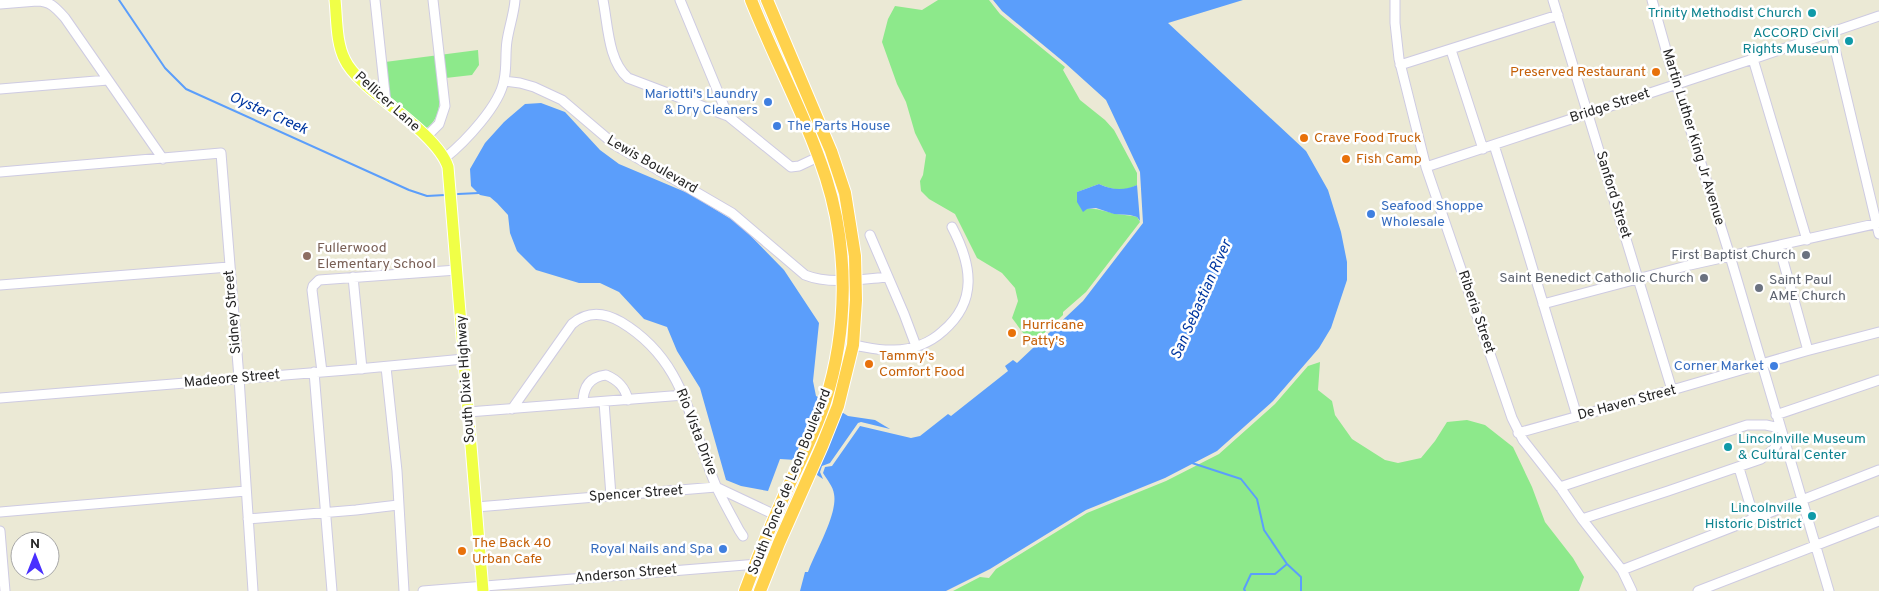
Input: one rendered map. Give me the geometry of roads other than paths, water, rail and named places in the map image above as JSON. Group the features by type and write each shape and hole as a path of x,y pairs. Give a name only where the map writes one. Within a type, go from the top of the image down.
{"highway":[{"name":"South Ponce de Leon Boulevard","path":"745,591 775,515 814,429 830,383 839,342 843,280 840,238 831,197 818,157 751,0"},
{"name":"South Ponce de Leon Boulevard","path":"760,591 770,563 836,413 844,388 853,345 857,279 849,212 831,152 767,0"}],"main road":[{"name":"Pellicer Lane","path":"335,0 339,43 345,60 355,75 426,137 446,162"},
{"name":"South Dixie Highway","path":"446,162 457,270 483,588"}],"street":[{"path":"0,4 37,0 54,6 163,159"},
{"path":"375,0 386,103"},
{"path":"426,137 439,124 445,106 433,0"},
{"path":"446,162 493,106 504,81 507,41 515,0"},
{"path":"603,0 612,55 623,74 628,78 728,116 791,167 799,166 831,152"},
{"path":"680,0 728,116"},
{"name":"Riberia Street","path":"1395,0 1396,41 1400,65 1426,167 1518,432 1622,570 1632,591"},
{"name":"Sanford Street","path":"1554,0 1672,390"},
{"name":"Martin Luther King Jr Avenue","path":"1652,0 1829,591"},
{"path":"1400,65 1558,15"},
{"name":"Bridge Street","path":"1426,167 1879,16"},
{"path":"1831,32 1879,234"},
{"path":"1451,50 1483,149"},
{"path":"1753,59 1807,240"},
{"path":"0,89 108,80"},
{"name":"Lewis Boulevard","path":"504,81 534,87 562,100 615,145 732,212 805,275 821,279 843,280 888,278"},
{"path":"1494,145 1577,416"},
{"name":"Sidney Street","path":"163,159 221,153 239,378 253,591"},
{"path":"0,172 163,159"},
{"path":"1543,304 1638,278 1730,256 1878,224"},
{"path":"853,345 893,350 916,346 930,342 947,328 965,302 968,291 968,268 952,227"},
{"path":"870,235 916,346"},
{"path":"1779,246 1807,347 1806,350"},
{"path":"0,285 229,267"},
{"path":"332,591 325,513 313,286 319,280 457,270"},
{"path":"353,277 362,369"},
{"name":"Rio Vista Drive","path":"512,409 572,324 584,316 593,314 612,317 642,336 659,352 684,395 716,487 743,536"},
{"name":"De Haven Street","path":"1518,432 1672,390 1806,350 1879,332"},
{"name":"Madeore Street","path":"0,398 464,359"},
{"path":"386,367 397,471 404,591"},
{"path":"584,403 585,389 588,383 593,378 606,375 618,382 626,393 628,400"},
{"path":"1776,415 1879,380"},
{"path":"468,412 684,395"},
{"path":"604,402 611,496"},
{"path":"1560,487 1747,425 1766,425 1781,431 1779,442 1768,455 1761,459 1739,468 1582,518"},
{"path":"1739,468 1754,518"},
{"path":"1622,570 1879,470"},
{"path":"716,487 788,521"},
{"name":"Spencer Street","path":"476,507 716,487"},
{"path":"0,512 246,491"},
{"path":"248,519 325,513 398,504"},
{"path":"1698,591 1879,521"},
{"path":"0,531 5,591"},
{"name":"Anderson Street","path":"423,591 483,588 770,563"}],"water":[{"name":"San Sebastian River","path":"993,0 1243,0 1168,23 1306,151 1328,190 1341,232 1347,262 1347,280 1331,328 1319,348 1273,401 1217,451 1165,478 1086,510 990,569 946,591 800,591 805,572 808,572 833,512 834,494 823,473 825,467 832,466 860,426 911,438 920,436 948,414 951,416 1008,371 1005,366 1013,360 1017,363 1083,301 1143,223 1140,172 1106,100 1002,11"},
{"path":"541,103 565,112 600,150 619,164 690,194 739,224 784,270 819,323 813,381 816,396 822,399 796,460 780,459 768,491 741,486 726,480 700,388 677,351 667,327 644,319 619,292 600,283 579,283 536,270 517,251 510,233 508,215 490,197 480,195 471,186 470,169 485,143 504,122 525,104"},
{"path":"1099,184 1118,189 1137,185 1140,221 1137,217 1114,214 1096,208 1087,209 1083,212 1077,202 1077,192"},
{"path":"840,411 848,416 875,420 890,429 861,422 858,423 830,463 822,466 820,472 823,479 814,473"}],"waterway":[{"name":"Oyster Creek","path":"119,0 165,68 186,89 409,190 427,196 445,195"},
{"name":"Oyster Creek","path":"458,194 479,193"},
{"path":"1192,463 1241,479 1257,499 1264,530 1287,564 1275,574 1251,574 1244,589 1245,591"},
{"path":"1287,564 1301,577 1301,591"}],"place":[{"name":"Trinity Methodist Church","path":"1812,13"},
{"name":"ACCORD Civil Rights Museum","path":"1849,41"},
{"name":"Preserved Restaurant","path":"1656,72"},
{"name":"Mariotti's Laundry & Dry Cleaners","path":"768,102"},
{"name":"The Parts House","path":"777,126"},
{"name":"Crave Food Truck","path":"1304,138"},
{"name":"Fish Camp","path":"1346,159"},
{"name":"Seafood Shoppe Wholesale","path":"1371,214"},
{"name":"First Baptist Church","path":"1806,255"},
{"name":"Fullerwood Elementary School","path":"307,256"},
{"name":"Saint Benedict Catholic Church","path":"1704,278"},
{"name":"Saint Paul AME Church","path":"1759,288"},
{"name":"Hurricane Patty's","path":"1012,333"},
{"name":"Tammy's Comfort Food","path":"869,364"},
{"name":"Corner Market","path":"1774,366"},
{"name":"Lincolnville Museum & Cultural Center","path":"1728,447"},
{"name":"Lincolnville Historic District","path":"1812,516"},
{"name":"Royal Nails and Spa","path":"723,549"},
{"name":"The Back 40 Urban Cafe","path":"462,551"}]}
